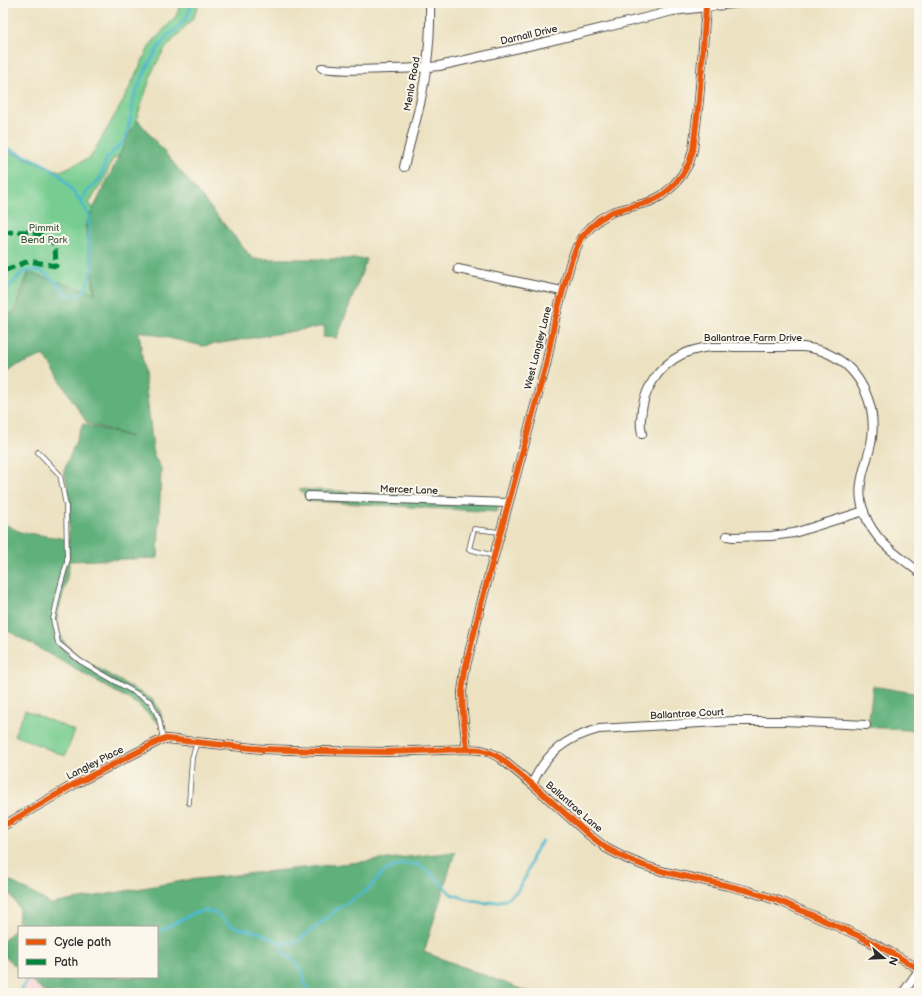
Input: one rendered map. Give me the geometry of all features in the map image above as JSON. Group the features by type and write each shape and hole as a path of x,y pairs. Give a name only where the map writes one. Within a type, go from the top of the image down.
{"street":[{"name":"Menlo Road","path":"404,167 420,104 427,68 430,33 430,3"},
{"name":"Darnall Drive","path":"322,68 339,71 427,68 537,44 673,11 740,3"},
{"name":"West Langley Lane","path":"467,749 462,713 462,692 465,670 500,532 546,365 562,292 571,261 581,238 600,219 612,212 649,202 661,196 672,187 682,175 689,163 693,150 699,100 706,7"},
{"path":"458,269 562,292"},
{"name":"Ballantrae Farm Drive","path":"642,434 640,420 642,405 653,380 662,369 684,353 711,347 803,347 816,349 830,354 843,362 854,373 861,383 869,401 873,429 871,444 862,475 860,489 864,511 870,526 878,538 888,548 906,560 919,572"},
{"name":"Mercer Lane","path":"309,496 508,503"},
{"path":"728,536 771,536 794,533 864,511"},
{"name":"Ballantrae Court","path":"532,784 538,771 547,758 557,748 584,733 599,729 734,721 785,721 866,725"},
{"path":"163,739 199,743"},
{"name":"Langley Place","path":"3,826 73,785 163,739"},
{"name":"Ballantrae Lane","path":"199,743 262,749 320,751 388,752 467,749 481,750 491,753 500,758 532,784 588,834 606,848 625,858 665,872 749,891 782,902 859,936 890,952 919,970"},
{"path":"903,993 919,970"}],"lane":[{"path":"38,452 60,475 66,506 67,562 54,620 58,642 80,661 151,702 160,719 163,739"},
{"path":"494,556 469,549 474,529 500,532"},
{"path":"189,803 192,758 199,743"}],"shaded area":[{"path":"29,978 45,993 19,993"}],"green space":[{"name":"Pimmit Bend Park","path":"181,3 199,3 194,17 164,50 153,70 130,138 122,155 112,160 104,181 89,203 99,213 85,224 94,293 28,273 14,311 3,320 3,150 60,171 90,158 122,103 150,45 176,16"},
{"path":"137,119 253,259 367,259 337,338 323,337 325,326 203,346 139,331 154,456 161,468 158,558 70,561 57,620 60,635 74,653 80,658 152,699 159,708 165,726 162,726 155,706 73,656 60,641 55,622 55,612 68,557 69,498 64,470 83,424 131,437 87,423 44,355 18,365 3,376 3,319 16,311 29,273 95,293 86,224"},
{"path":"299,489 500,500 497,512 309,501"},
{"path":"3,523 20,532 67,539 61,582 53,611 56,636 65,651 71,657 149,703 153,707 160,725 137,704 3,628"},
{"path":"873,686 919,694 919,731 868,727"},
{"path":"25,710 75,731 65,756 14,735"},
{"path":"455,852 424,952 531,993 45,993 29,978 158,978 158,926 18,926 19,908 3,882 3,877 51,904 188,880"},
{"path":"18,927 18,968 3,955 3,941"}],"waterway":[{"path":"81,202 86,192 100,179 107,158 125,140 131,117 133,100 151,60 168,35 178,28 186,19 193,3"},
{"path":"3,147 35,160 52,169 62,177 81,202 89,216 89,240 92,268 85,291 76,296 67,295 56,282 41,271 24,271 9,287 3,301"},
{"path":"158,932 192,914 204,910 217,914 227,923 238,928 258,932 281,943 291,943 299,940 339,908 369,889 382,873 391,868 404,864 417,864 431,873 451,894 486,903 505,900 517,891 526,876 532,857 542,841"},
{"path":"281,943 284,955 291,957 303,973 305,984 310,993"},
{"path":"19,993 29,978"}],"marked path":[{"path":"3,233 30,232 42,236 55,245 56,266 29,261 3,271"}],"cycle path":[{"path":"467,749 462,692 465,670 481,604 546,365 555,319 571,261 581,238 600,219 612,212 649,202 661,196 672,187 682,175 689,163 693,150 699,100 706,7"},
{"path":"3,826 73,785 163,739 262,749 388,752 467,749 481,750 500,758 532,784 588,834 606,848 625,858 665,872 749,891 782,902 859,936 919,969"}]}
